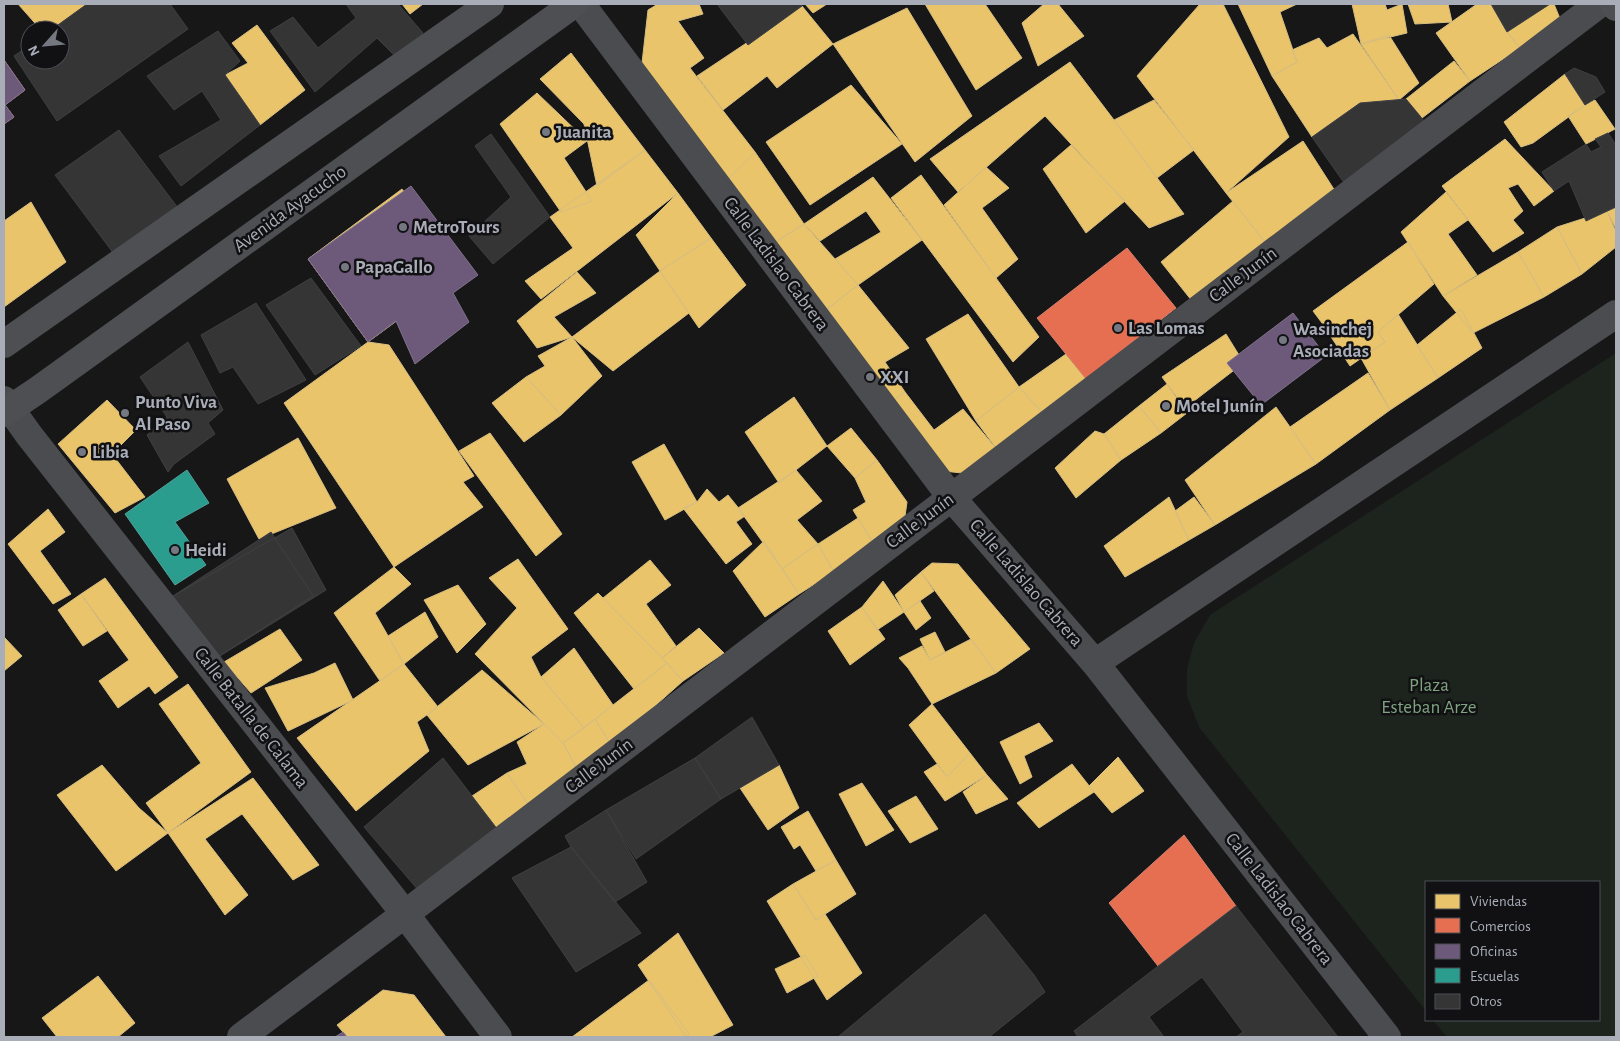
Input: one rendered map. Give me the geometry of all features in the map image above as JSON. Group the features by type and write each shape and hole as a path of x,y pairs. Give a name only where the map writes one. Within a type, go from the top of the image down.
{"main road":[{"path":"4,344 490,4"},
{"name":"Avenida Ayacucho","path":"6,407 38,390 574,4"}],"street":[{"name":"Calle Ladislao Cabrera","path":"581,4 951,497 1095,664 1387,1037"},
{"name":"Calle Junín","path":"241,1037 1599,4"},
{"path":"1095,664 1616,314"},
{"name":"Calle Batalla de Calama","path":"6,407 405,914 498,1037"}],"green space":[{"name":"Plaza Esteban Arze","path":"1616,353 1616,1037 1447,1037 1434,1021 1600,1021 1600,881 1425,881 1425,1010 1199,727 1187,696 1187,669 1194,643 1210,615"}],"building: Viviendas":[{"path":"18,4 87,4 65,20 32,20"},
{"path":"402,4 423,4 410,14"},
{"path":"658,4 699,4 703,14 678,21 704,58 690,68 755,152 728,179 642,63 648,10"},
{"path":"805,4 827,4 813,13"},
{"path":"925,4 985,4 1022,58 976,90"},
{"path":"1044,4 1058,4 1084,36 1038,66 1022,23"},
{"path":"1200,4 1223,4 1289,137 1226,193 1137,76"},
{"path":"1238,4 1297,4 1280,12 1297,62 1272,76"},
{"path":"1352,4 1385,4 1387,10 1402,4 1407,33 1361,44"},
{"path":"1408,4 1448,4 1452,22 1415,24"},
{"path":"1477,4 1491,4 1507,32 1520,48 1470,81 1436,33"},
{"path":"1550,4 1554,4 1561,21 1520,48 1507,32"},
{"path":"802,6 833,44 777,88 767,76 723,110 697,76"},
{"path":"907,8 972,116 915,162 833,44"},
{"path":"257,25 305,90 260,125 225,75 248,63 232,43"},
{"path":"1353,34 1399,100 1360,103 1312,137 1272,76 1297,62 1292,50 1319,38 1327,48"},
{"path":"1389,35 1419,83 1399,100 1361,44"},
{"path":"571,53 645,150 597,186 584,124 540,79"},
{"path":"1454,61 1470,81 1422,118 1406,99"},
{"path":"1070,62 1184,214 1149,228 1045,116 958,192 930,159"},
{"path":"1565,74 1585,105 1533,143 1521,147 1504,122"},
{"path":"851,85 902,144 810,205 766,142"},
{"path":"537,93 587,141 564,158 592,201 561,212 500,124"},
{"path":"1154,100 1194,150 1157,178 1114,120"},
{"path":"1595,100 1615,129 1586,144 1568,116"},
{"path":"1505,139 1554,191 1534,206 1518,184 1508,188 1523,211 1513,220 1524,233 1493,252 1442,186"},
{"path":"1303,141 1337,194 1268,246 1226,193"},
{"path":"1071,145 1125,201 1086,233 1043,169"},
{"path":"645,150 678,193 541,299 525,281 573,248 550,217"},
{"path":"755,152 804,224 774,243 728,179"},
{"path":"986,167 1009,188 982,208 1018,259 996,278 944,205"},
{"path":"921,175 1039,337 1013,362 891,198"},
{"path":"873,177 922,240 858,285 835,259 881,232 866,211 820,241 804,224"},
{"path":"402,189 463,272 368,342 308,259"},
{"path":"1446,192 1468,220 1448,234 1477,275 1443,296 1401,232"},
{"path":"678,193 711,238 660,271 636,235"},
{"path":"1233,201 1268,246 1196,306 1161,262"},
{"path":"31,202 66,262 4,307 4,221"},
{"path":"1616,207 1616,229 1607,211"},
{"path":"1607,211 1616,232 1616,247 1582,274 1557,227"},
{"path":"804,224 858,285 822,313 774,243"},
{"path":"1557,227 1582,274 1544,297 1518,252"},
{"path":"711,238 746,285 699,328 660,271"},
{"path":"1408,242 1434,284 1378,332 1385,342 1350,366 1313,311"},
{"path":"1518,252 1544,297 1473,333 1443,296"},
{"path":"660,271 689,313 613,371 572,337"},
{"path":"577,272 596,293 554,317 572,337 537,348 517,321"},
{"path":"858,285 909,348 885,362 905,392 891,402 822,313"},
{"path":"1461,309 1482,348 1438,378 1417,345"},
{"path":"968,314 1019,387 976,421 926,339"},
{"path":"1398,314 1438,378 1390,410 1361,358 1385,342 1378,332"},
{"path":"1226,334 1239,355 1227,363 1233,371 1185,408 1162,377"},
{"path":"572,337 602,376 561,415 526,377 545,366 538,356"},
{"path":"368,342 389,345 474,476 463,482 483,507 394,567 284,403"},
{"path":"1066,354 1090,383 1046,417 1019,387"},
{"path":"1368,373 1390,410 1316,464 1290,427"},
{"path":"526,377 561,415 524,442 492,403"},
{"path":"1167,384 1187,413 1161,433 1139,406"},
{"path":"1019,387 1043,413 999,452 976,421"},
{"path":"905,392 934,430 963,409 999,452 962,473 943,471 891,402"},
{"path":"794,397 827,446 779,483 745,432"},
{"path":"107,400 136,430 112,454 145,497 115,513 58,444"},
{"path":"1139,406 1161,433 1121,460 1104,434"},
{"path":"1276,407 1316,464 1215,525 1185,480"},
{"path":"851,428 877,460 855,478 827,446"},
{"path":"1095,431 1104,434 1121,460 1076,498 1055,468"},
{"path":"490,433 562,534 536,556 459,451"},
{"path":"298,438 336,508 259,539 227,479"},
{"path":"664,444 697,502 665,520 632,462"},
{"path":"877,460 907,502 903,531 875,546 853,510 866,502 855,478"},
{"path":"796,470 822,501 797,520 818,544 782,569 738,508"},
{"path":"707,489 719,502 728,495 745,516 736,522 752,544 726,564 683,508 697,502"},
{"path":"1169,497 1189,540 1125,577 1104,546"},
{"path":"1194,497 1215,525 1189,540 1175,511"},
{"path":"48,509 65,532 40,551 71,594 53,604 8,544"},
{"path":"858,518 875,546 834,572 818,544"},
{"path":"764,541 799,594 765,617 733,571"},
{"path":"818,544 834,572 799,594 782,569"},
{"path":"518,559 568,629 531,657 541,677 584,728 563,743 475,654 517,608 489,578"},
{"path":"650,560 671,585 646,604 676,646 662,658 603,598"},
{"path":"932,563 958,564 1030,649 996,673 921,572"},
{"path":"394,567 411,584 375,613 404,664 380,681 334,613"},
{"path":"921,572 934,591 904,612 895,595"},
{"path":"105,578 178,677 155,694 149,686 118,708 99,681 129,660 81,594"},
{"path":"883,581 904,612 877,630 862,607"},
{"path":"458,585 486,624 457,653 424,600"},
{"path":"598,593 667,663 634,689 574,613"},
{"path":"81,594 107,631 83,646 58,610"},
{"path":"920,601 931,618 916,630 904,612"},
{"path":"862,607 885,639 850,665 828,631"},
{"path":"425,612 438,637 404,664 388,636"},
{"path":"699,628 724,653 683,681 662,658"},
{"path":"280,629 302,660 251,693 224,662"},
{"path":"935,632 945,652 930,660 920,639"},
{"path":"4,637 22,656 4,671"},
{"path":"971,639 996,673 932,704 899,658 922,646 930,660"},
{"path":"574,648 613,705 584,728 541,677"},
{"path":"335,663 353,700 288,731 265,688 314,673"},
{"path":"667,663 683,681 611,745 595,719"},
{"path":"404,664 438,707 417,722 429,751 356,811 297,738"},
{"path":"482,670 544,724 468,765 427,715"},
{"path":"188,684 251,772 168,833 146,803 201,763 159,704"},
{"path":"932,704 970,753 947,777 909,725"},
{"path":"595,719 611,745 577,769 563,743"},
{"path":"1039,723 1053,741 1024,756 1032,777 1020,784 1000,742"},
{"path":"544,724 563,743 577,769 528,804 507,773 527,764 517,742"},
{"path":"970,753 987,775 945,801 924,772 937,764 947,777"},
{"path":"1118,757 1144,791 1112,813 1089,786"},
{"path":"1072,764 1094,792 1039,828 1017,803"},
{"path":"102,765 139,808 168,833 116,871 57,795"},
{"path":"779,765 799,808 768,830 740,788"},
{"path":"507,773 528,804 498,830 472,796"},
{"path":"987,775 1008,799 976,814 963,792"},
{"path":"253,778 319,865 293,880 242,814 205,839 248,895 225,915 168,833"},
{"path":"862,783 894,830 866,846 839,794"},
{"path":"916,796 938,829 910,843 888,811"},
{"path":"808,811 836,860 816,871 800,845 794,849 781,827"},
{"path":"836,860 856,894 816,920 793,884"},
{"path":"793,884 816,920 825,914 862,973 827,1000 767,901"},
{"path":"678,933 733,1025 710,1037 686,1037 638,965"},
{"path":"805,955 818,976 787,993 775,969"},
{"path":"98,976 135,1023 118,1037 57,1037 42,1018"},
{"path":"649,980 689,1034 685,1037 572,1037"},
{"path":"383,990 414,995 446,1037 347,1037 337,1025"}],"building: Comercios":[{"path":"4,60 25,90 5,105 14,117 4,124"},
{"path":"1127,248 1176,308 1086,379 1037,318"},
{"path":"1184,835 1236,906 1158,966 1109,903"}],"building: Oficinas":[{"path":"4,60 25,90 5,105 14,117 4,124"},
{"path":"411,186 478,275 453,293 469,322 415,364 396,321 368,342 308,259"},
{"path":"1293,313 1326,356 1261,405 1227,363"},
{"path":"343,1032 347,1037 335,1037"}],"building: Escuelas":[{"path":"187,470 209,503 175,522 206,565 175,585 125,514"}],"building: Otros":[{"path":"87,4 170,4 188,29 57,121 23,70 70,70 70,20 65,20"},
{"path":"346,4 398,4 423,33 396,57 377,38 315,92 270,31 293,17 318,48 356,18"},
{"path":"717,4 800,4 802,6 748,45"},
{"path":"1491,4 1550,4 1507,32"},
{"path":"218,31 240,61 225,75 260,125 181,186 159,156 221,120 202,91 174,110 147,76"},
{"path":"20,52 20,65 14,56"},
{"path":"1574,68 1596,77 1605,92 1585,105 1565,74"},
{"path":"1406,99 1425,122 1347,187 1312,137 1360,103"},
{"path":"119,130 178,208 114,254 55,175"},
{"path":"1608,133 1616,145 1616,194 1614,195 1616,207 1586,221 1569,181 1554,191 1542,172 1586,144 1591,152 1601,147 1595,139"},
{"path":"491,134 550,217 493,264 469,236 511,197 475,146"},
{"path":"311,278 361,346 315,375 266,305"},
{"path":"256,303 306,380 258,404 233,367 220,373 201,335"},
{"path":"188,342 223,410 208,423 215,434 174,464 168,472 147,435 167,417 140,377"},
{"path":"292,528 326,590 215,659 173,596"},
{"path":"271,532 313,596 215,659 173,596"},
{"path":"752,717 779,765 721,799 695,758"},
{"path":"443,758 498,830 420,892 364,827"},
{"path":"695,758 721,799 636,859 606,810"},
{"path":"606,810 647,882 615,902 571,847 565,836"},
{"path":"571,847 641,933 576,972 512,878"},
{"path":"1236,906 1338,1037 1236,1037 1243,1032 1202,977 1149,1017 1164,1037 1078,1037 1074,1031"},
{"path":"985,914 1034,975 1045,992 989,1037 838,1037"}],"place":[{"name":"Juanita","path":"546,132"},
{"name":"MetroTours","path":"403,227"},
{"name":"PapaGallo","path":"345,267"},
{"name":"Las Lomas","path":"1118,328"},
{"name":"Wasinchej Asociadas","path":"1283,340"},
{"name":"XXI","path":"870,377"},
{"name":"Motel Junín","path":"1166,406"},
{"name":"Punto Viva Al Paso","path":"125,413"},
{"name":"Libia","path":"82,452"},
{"name":"Heidi","path":"175,550"}]}
